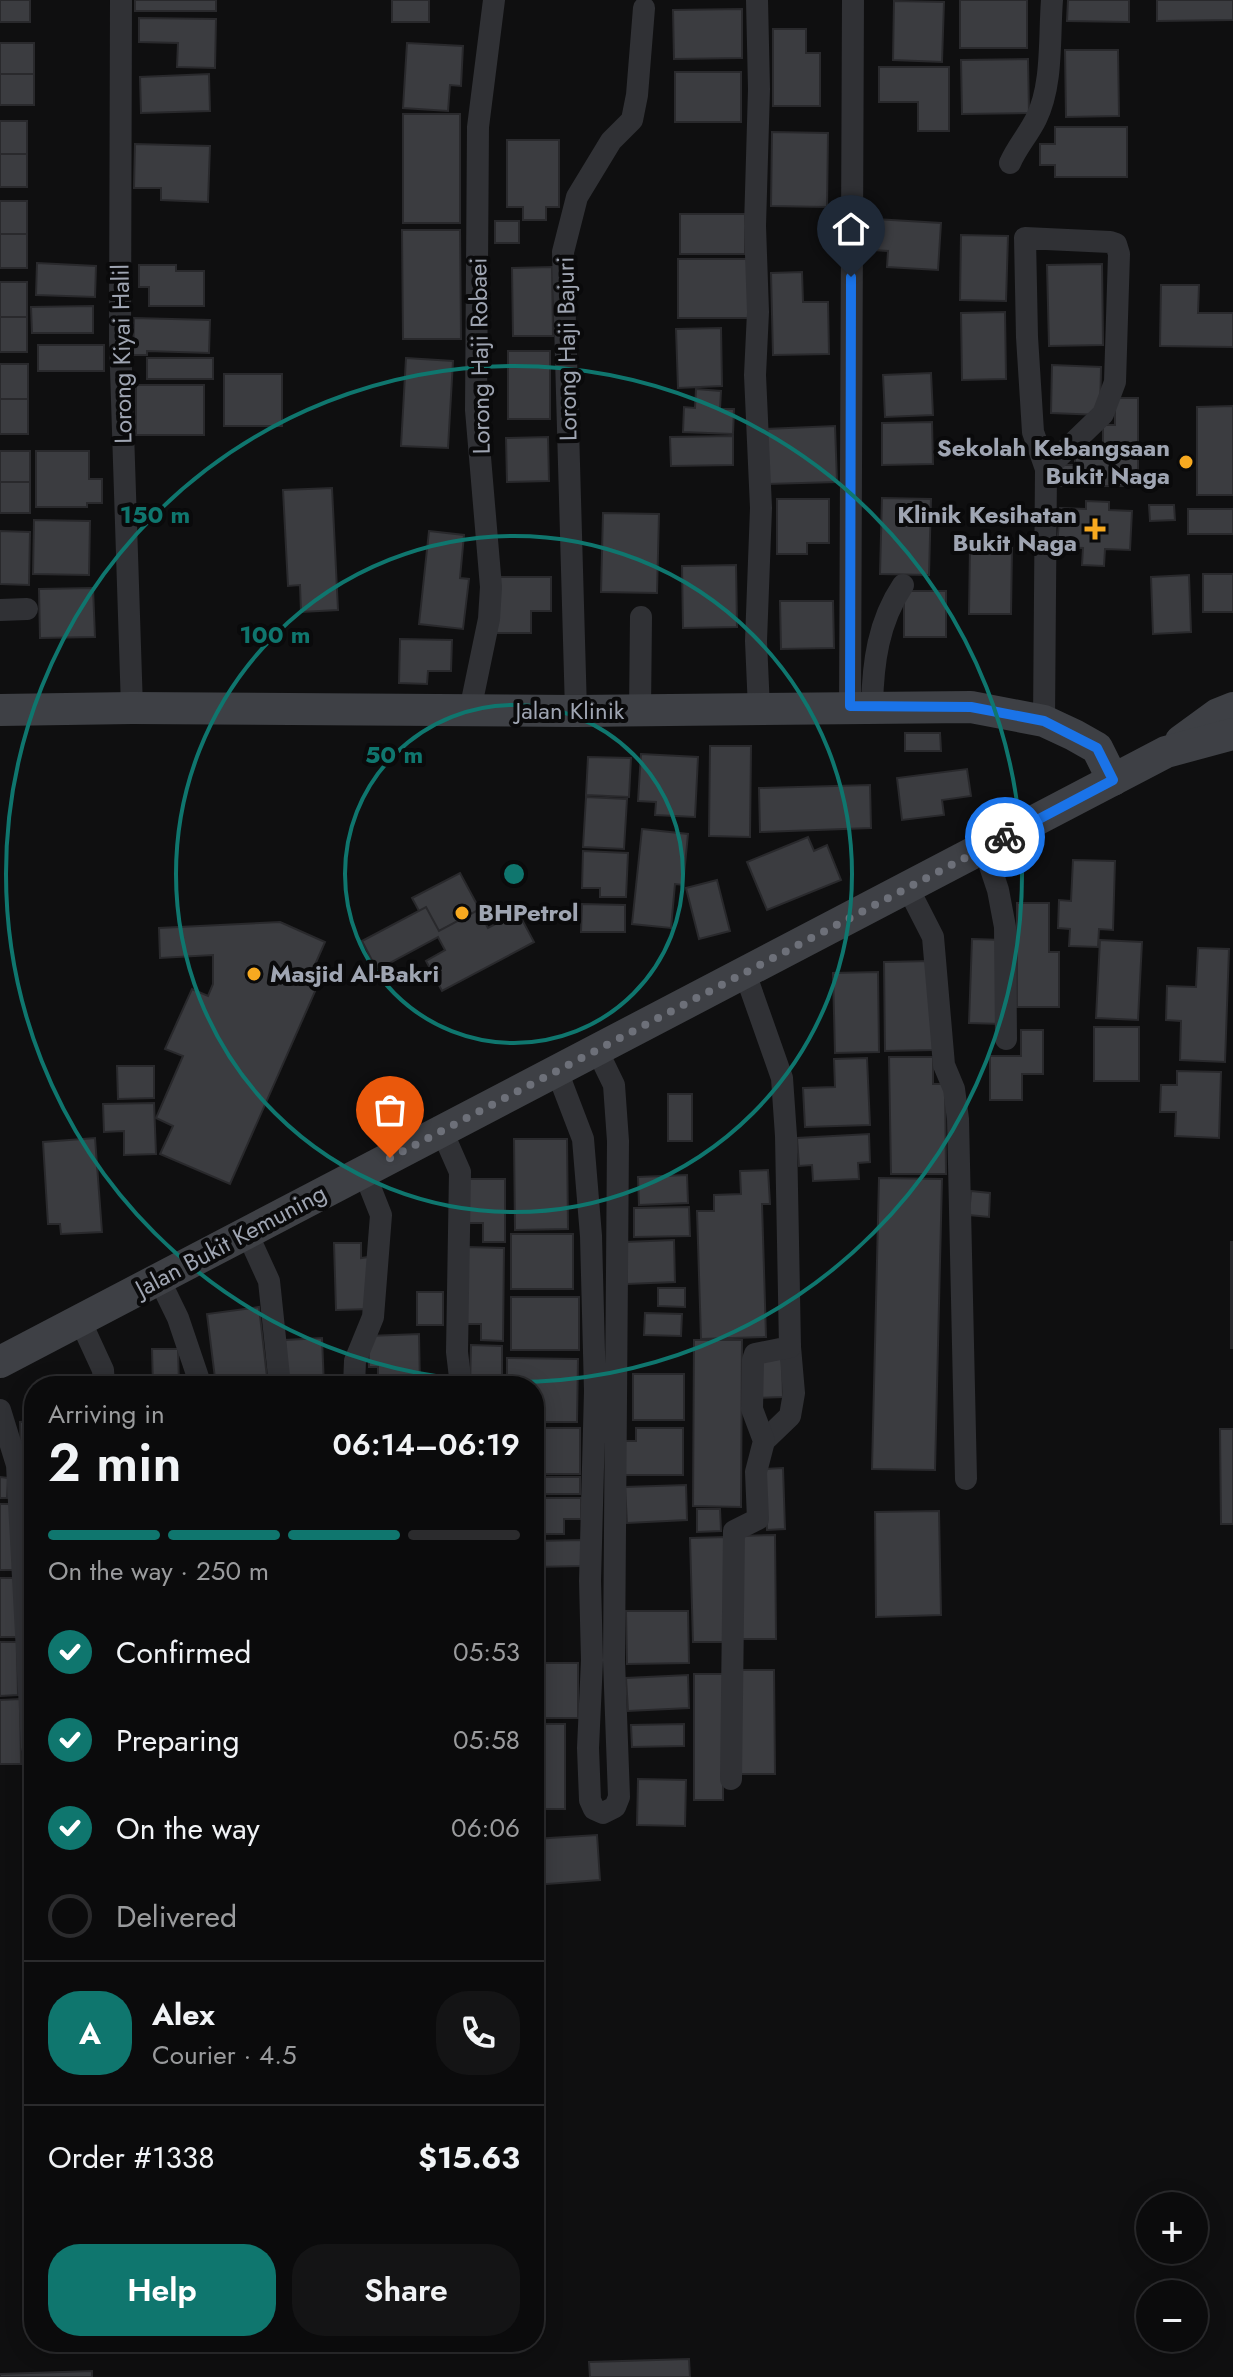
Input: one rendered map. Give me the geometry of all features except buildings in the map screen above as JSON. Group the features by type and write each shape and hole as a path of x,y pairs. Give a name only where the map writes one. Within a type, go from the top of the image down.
{"main road":[{"name":"Jalan Klinik","path":"0,710 640,711 971,707 1044,721 1097,748 1113,780"},
{"path":"1166,752 1218,714 1233,708"},
{"name":"Jalan Bukit Kemuning","path":"0,1362 1166,752 1233,734"}],"street":[{"name":"Lorong Kiyai Halil","path":"121,0 120,339 132,708"},
{"name":"Lorong Haji Robaei","path":"473,711 473,696 489,619 491,587 476,410 478,127 494,0"},
{"path":"757,0 759,89 755,226 758,312 755,375 761,508 756,641 759,709"},
{"path":"853,0 861,706"},
{"path":"1010,163 1016,148 1036,119 1045,92 1052,0"},
{"name":"Lorong Haji Bajuri","path":"576,711 563,252 577,197 611,141 632,120 644,8"},
{"path":"1044,721 1046,469 1033,432 1025,238 1110,242 1116,244 1119,254 1115,382 1103,414 1046,469"},
{"path":"861,706 892,601 903,585"},
{"path":"0,610 27,609"},
{"path":"640,711 641,617"},
{"path":"984,848 998,890 1005,927 1006,1039"},
{"path":"908,888 933,937 944,1065 954,1089 958,1119 966,1479"},
{"path":"731,1779 734,1531 758,1519 756,1472 764,1441 790,1416 794,1393 782,1078 745,973"},
{"path":"557,1071 583,1139 591,1236 595,1391 590,1581 603,1660 619,1797 615,1807 603,1813 594,1809 590,1800 588,1748 603,1660 617,1108 614,1085 597,1050"},
{"path":"442,1131 460,1172 457,1352 460,1376"},
{"path":"354,1376 355,1361 373,1317 381,1215 364,1172"},
{"path":"247,1233 269,1281 279,1376"},
{"path":"159,1279 178,1318 198,1376"},
{"path":"80,1320 103,1376"},
{"path":"764,1441 752,1409 753,1360 755,1354 763,1351 790,1347"},
{"path":"0,1410 10,1437 18,1480 24,1594"}],"way so far":[{"path":"390,1158 1005,837"}],"place":[{"name":"Sekolah Kebangsaan Bukit Naga","path":"1186,462"},
{"name":"Klinik Kesihatan Bukit Naga","path":"1095,529"},
{"name":"BHPetrol","path":"462,913"},
{"name":"Masjid Al-Bakri","path":"254,974"}],"route":[{"path":"851,277 850,706 971,707 1044,721 1097,748 1113,780 1005,837"}]}
